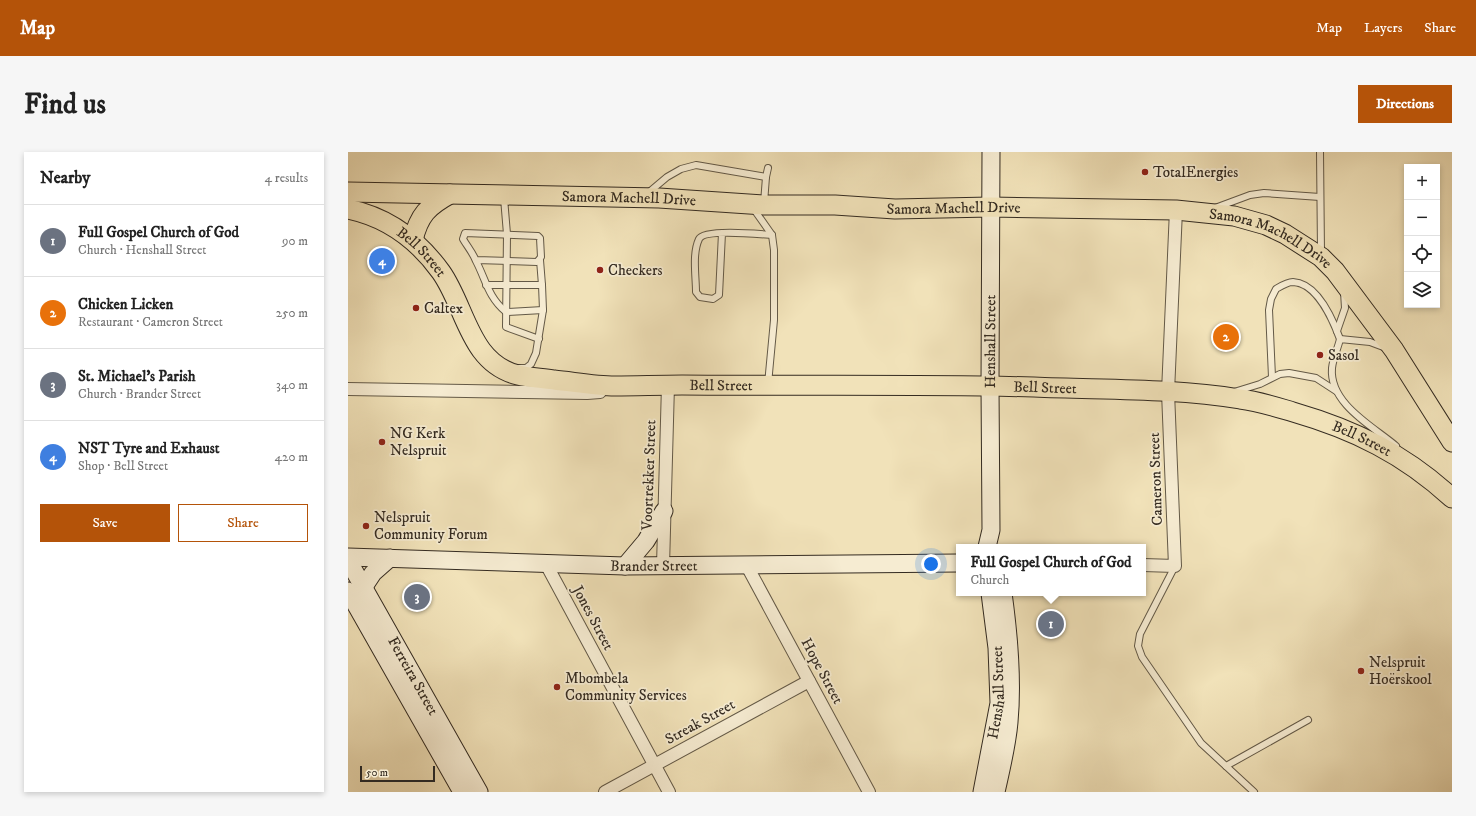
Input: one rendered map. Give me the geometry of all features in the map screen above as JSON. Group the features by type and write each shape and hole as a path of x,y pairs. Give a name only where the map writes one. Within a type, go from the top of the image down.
{"main road":[{"name":"Samora Machell Drive","path":"348,192 642,198 757,205 835,205 895,208 990,207 1176,210 1234,216 1266,226 1285,234 1321,258 1343,282 1394,350 1452,442"},
{"path":"413,240 416,229 424,212 433,203 450,194"},
{"name":"Bell Street","path":"348,209 375,217 413,240 441,273 453,294 473,340 484,356 502,369 517,375 612,386 990,386 1168,392 1221,397 1268,404 1340,427 1382,446 1452,498"}],"street":[{"name":"Henshall Street","path":"988,544 991,530 991,152"},
{"name":"Cameron Street","path":"1175,566 1168,392 1176,210"},
{"name":"Voortrekker Street","path":"663,566 668,385"},
{"name":"Bell Street","path":"348,389 587,393 601,391 612,386"},
{"path":"625,566 646,541 664,511"},
{"name":"Henshall Street","path":"991,530 995,544"},
{"name":"Brander Street","path":"348,558 390,558 625,566 956,563"},
{"name":"Ferreira Street","path":"348,558 355,590 462,792"},
{"path":"355,590 390,558"},
{"name":"Jones Street","path":"546,564 669,792"},
{"path":"1146,565 1175,566"},
{"name":"Hope Street","path":"747,566 868,792"},
{"name":"Ferreira Street","path":"355,590 479,792"},
{"name":"Henshall Street","path":"982,792 999,703 997,648 990,596"},
{"name":"Henshall Street","path":"996,792 1007,736 1010,695 1010,644 1004,596"},
{"name":"Streak Street","path":"605,792 809,681"}],"lane":[{"path":"1320,152 1321,258"},
{"path":"642,198 667,177 681,169 696,164 766,177"},
{"path":"768,168 757,205 772,235 774,250 774,320 768,386"},
{"path":"1204,212 1250,195 1284,194 1320,198"},
{"path":"504,195 507,234 506,327 539,339"},
{"path":"505,362 519,368 526,368 535,359 542,310 540,238 538,236 465,233 462,240 476,260 486,285 496,304 506,312 542,310"},
{"path":"722,233 719,295 713,299 700,297 696,292 696,252 699,239 705,234 722,233 772,235"},
{"path":"476,260 540,260"},
{"path":"1272,377 1269,310 1271,299 1276,289 1292,282 1304,285 1322,302 1337,331 1340,339 1332,369 1333,378 1338,393"},
{"path":"1337,331 1345,308 1343,282"},
{"path":"486,285 542,285"},
{"path":"1340,339 1370,342 1394,350"},
{"path":"473,340 499,357"},
{"path":"1221,397 1260,384 1280,374 1289,373 1307,375 1322,380 1338,393 1358,417 1404,453 1423,475"},
{"name":"Cameron Street","path":"1175,566 1140,634 1138,646 1149,670 1201,743 1254,792"},
{"path":"1226,766 1308,720"}],"place":[{"name":"TotalEnergies","path":"1145,172"},
{"name":"NST Tyre and Exhaust","path":"382,261"},
{"name":"Checkers","path":"600,270"},
{"name":"Caltex","path":"416,308"},
{"name":"Chicken Licken","path":"1226,337"},
{"name":"Sasol","path":"1320,355"},
{"name":"NG Kerk Nelspruit","path":"382,442"},
{"name":"Nelspruit Community Forum","path":"366,526"},
{"name":"St. Michael's Parish","path":"417,597"},
{"name":"Full Gospel Church of God","path":"1051,624"},
{"name":"Nelspruit Hoërskool","path":"1361,671"},
{"name":"Mbombela Community Services","path":"557,687"}]}
